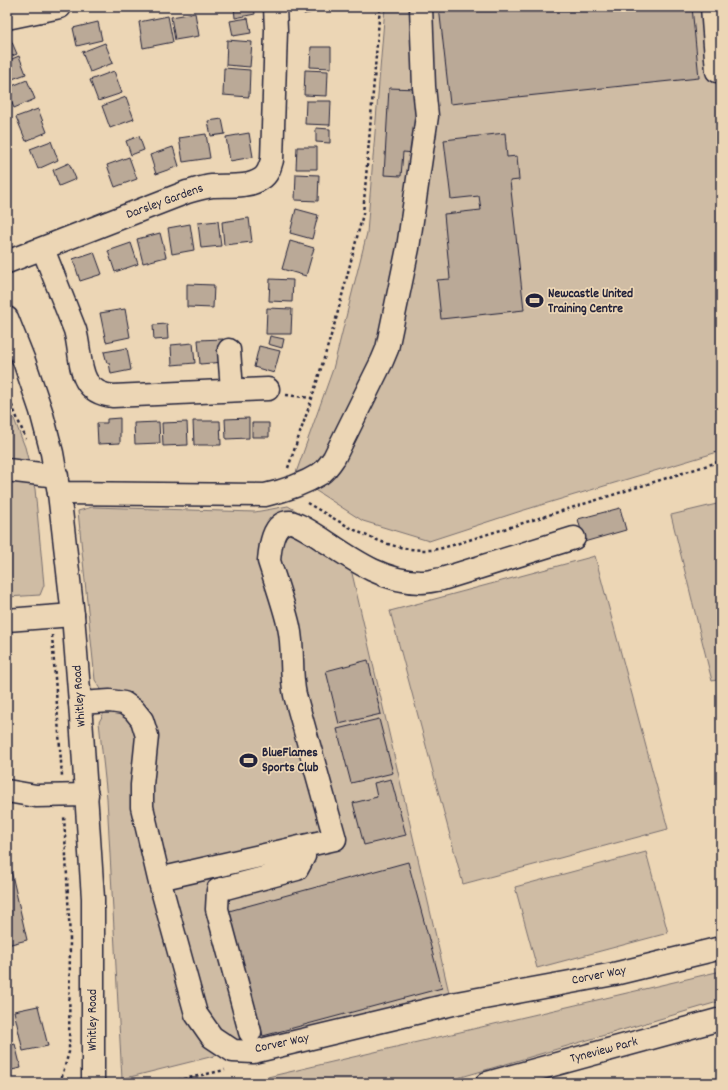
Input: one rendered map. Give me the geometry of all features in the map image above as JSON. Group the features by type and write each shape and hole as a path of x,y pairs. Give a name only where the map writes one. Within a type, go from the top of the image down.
{"street":[{"path":"7,18 60,7"},
{"name":"Darsley Gardens","path":"7,262 187,192 210,186 254,183 262,179 267,174 272,160 276,7"},
{"path":"7,470 51,481 265,495 287,489 321,474 334,458 382,361 386,349 408,248 427,116 424,87 421,7"},
{"path":"712,7 717,71"},
{"path":"43,249 75,330 78,340 83,375 87,383 98,393 113,396 268,388"},
{"name":"Whitley Road","path":"7,318 24,361 41,411 73,615 87,795 93,898 93,1083"},
{"path":"229,350 232,390"},
{"path":"265,495 275,508 284,524"},
{"path":"159,879 335,840 295,695 292,682 292,653 289,627 269,561 274,534 279,527 291,522 313,533 356,562 380,574 397,579 421,582 442,579 574,538"},
{"path":"7,620 73,615"},
{"name":"Corver Way","path":"80,703 110,701 124,704 134,710 142,720 147,736 142,785 142,807 159,879 196,1014 212,1037 233,1051 253,1052 457,1003 614,974 721,948"},
{"path":"7,791 29,795 87,795"},
{"path":"250,1032 217,909 218,890 297,868 304,856 299,848"},
{"name":"Tyneview Park","path":"487,1083 721,1019"}],"path":[{"path":"380,7 363,214 336,319 312,398 288,469 286,479 287,489 299,499 368,537 391,545 409,549 430,550 453,546 721,461"},
{"path":"268,388 274,394 312,398"},
{"path":"7,394 29,446 51,481"},
{"path":"51,616 64,796 70,939 69,1052 60,1083"}],"shaded area":[{"name":"Newcastle United Training Centre","path":"385,7 721,7 721,451 521,511 429,541 363,521 307,485 292,484 333,369 367,233"},
{"path":"7,401 25,447 35,489 44,585 40,595 7,597"},
{"path":"721,503 721,679 712,681 671,515"},
{"name":"BlueFlames Sports Club","path":"288,506 342,538 348,556 450,997 122,1079 107,798 99,722 104,713 101,689 95,680 78,511 92,507 255,512"},
{"path":"595,556 668,829 463,884 390,611"},
{"path":"646,852 668,933 537,968 515,887"},
{"path":"721,971 721,1001 441,1083 242,1083"}],"building":[{"path":"234,7 254,7 255,14 235,18"},
{"path":"303,7 329,7 329,9 304,14"},
{"path":"439,7 692,7 699,78 450,104"},
{"path":"195,13 199,36 175,40 171,17"},
{"path":"168,16 173,42 143,48 139,22"},
{"path":"248,18 251,33 233,36 230,21"},
{"path":"98,22 102,40 77,46 73,28"},
{"path":"8,33 17,54 7,58 7,34"},
{"path":"227,40 252,42 250,67 226,65"},
{"path":"105,43 113,63 90,72 82,52"},
{"path":"311,47 331,47 331,68 310,67"},
{"path":"19,56 26,74 7,81 7,61"},
{"path":"224,68 250,70 249,97 223,95"},
{"path":"305,70 328,71 327,96 304,95"},
{"path":"114,71 122,93 98,101 90,80"},
{"path":"27,80 35,99 14,108 7,88"},
{"path":"389,88 418,89 414,153 403,152 401,176 384,175"},
{"path":"126,97 134,119 110,128 102,106"},
{"path":"306,101 331,101 330,125 305,124"},
{"path":"38,109 47,132 26,141 16,117"},
{"path":"222,119 225,134 211,136 208,121"},
{"path":"316,128 330,129 330,143 316,142"},
{"path":"249,133 253,157 230,161 226,137"},
{"path":"505,133 507,157 517,156 519,180 510,181 524,310 441,319 437,280 450,279 444,214 481,210 479,196 451,199 444,140"},
{"path":"206,134 210,158 183,162 179,138"},
{"path":"139,136 144,150 131,155 126,141"},
{"path":"51,141 58,160 38,169 30,149"},
{"path":"173,147 179,166 156,174 150,155"},
{"path":"297,147 317,147 317,169 296,169"},
{"path":"129,157 137,179 115,187 107,165"},
{"path":"69,163 76,179 59,186 53,170"},
{"path":"296,174 319,175 318,201 295,200"},
{"path":"296,209 318,215 312,239 290,233"},
{"path":"249,218 252,242 224,245 222,222"},
{"path":"218,221 221,246 201,248 198,223"},
{"path":"190,224 194,250 172,254 168,228"},
{"path":"160,233 166,257 143,263 137,239"},
{"path":"290,241 314,248 306,276 282,269"},
{"path":"131,243 138,264 115,272 108,251"},
{"path":"94,252 102,274 80,281 73,259"},
{"path":"270,279 293,280 292,302 269,301"},
{"path":"187,284 214,285 213,308 187,307"},
{"path":"267,308 292,309 291,334 266,334"},
{"path":"125,309 130,337 106,342 100,313"},
{"path":"167,324 168,339 154,340 153,325"},
{"path":"270,336 284,339 282,348 268,344"},
{"path":"223,339 224,362 200,364 198,340"},
{"path":"193,343 195,363 172,365 171,345"},
{"path":"259,346 280,351 274,373 254,367"},
{"path":"127,348 131,370 111,374 109,363 107,363 104,352"},
{"path":"120,418 120,443 98,444 97,423 107,423 107,419"},
{"path":"249,418 249,438 226,439 225,419"},
{"path":"193,421 220,421 221,445 194,445"},
{"path":"159,422 160,443 135,444 134,423"},
{"path":"187,422 188,445 163,446 162,423"},
{"path":"252,423 269,423 269,437 252,437"},
{"path":"620,508 626,530 584,542 578,519"},
{"path":"368,660 381,714 339,724 326,671"},
{"path":"379,719 393,773 351,783 337,729"},
{"path":"391,779 406,835 364,845 353,803 377,797 374,783"},
{"path":"7,853 27,940 7,945"},
{"path":"408,862 442,988 263,1036 229,911"},
{"path":"38,1006 48,1046 23,1051 14,1011"},
{"path":"15,1044 21,1068 7,1071 7,1046"}],"place":[{"name":"Newcastle United Training Centre","path":"535,301"},
{"name":"BlueFlames Sports Club","path":"249,760"}]}
